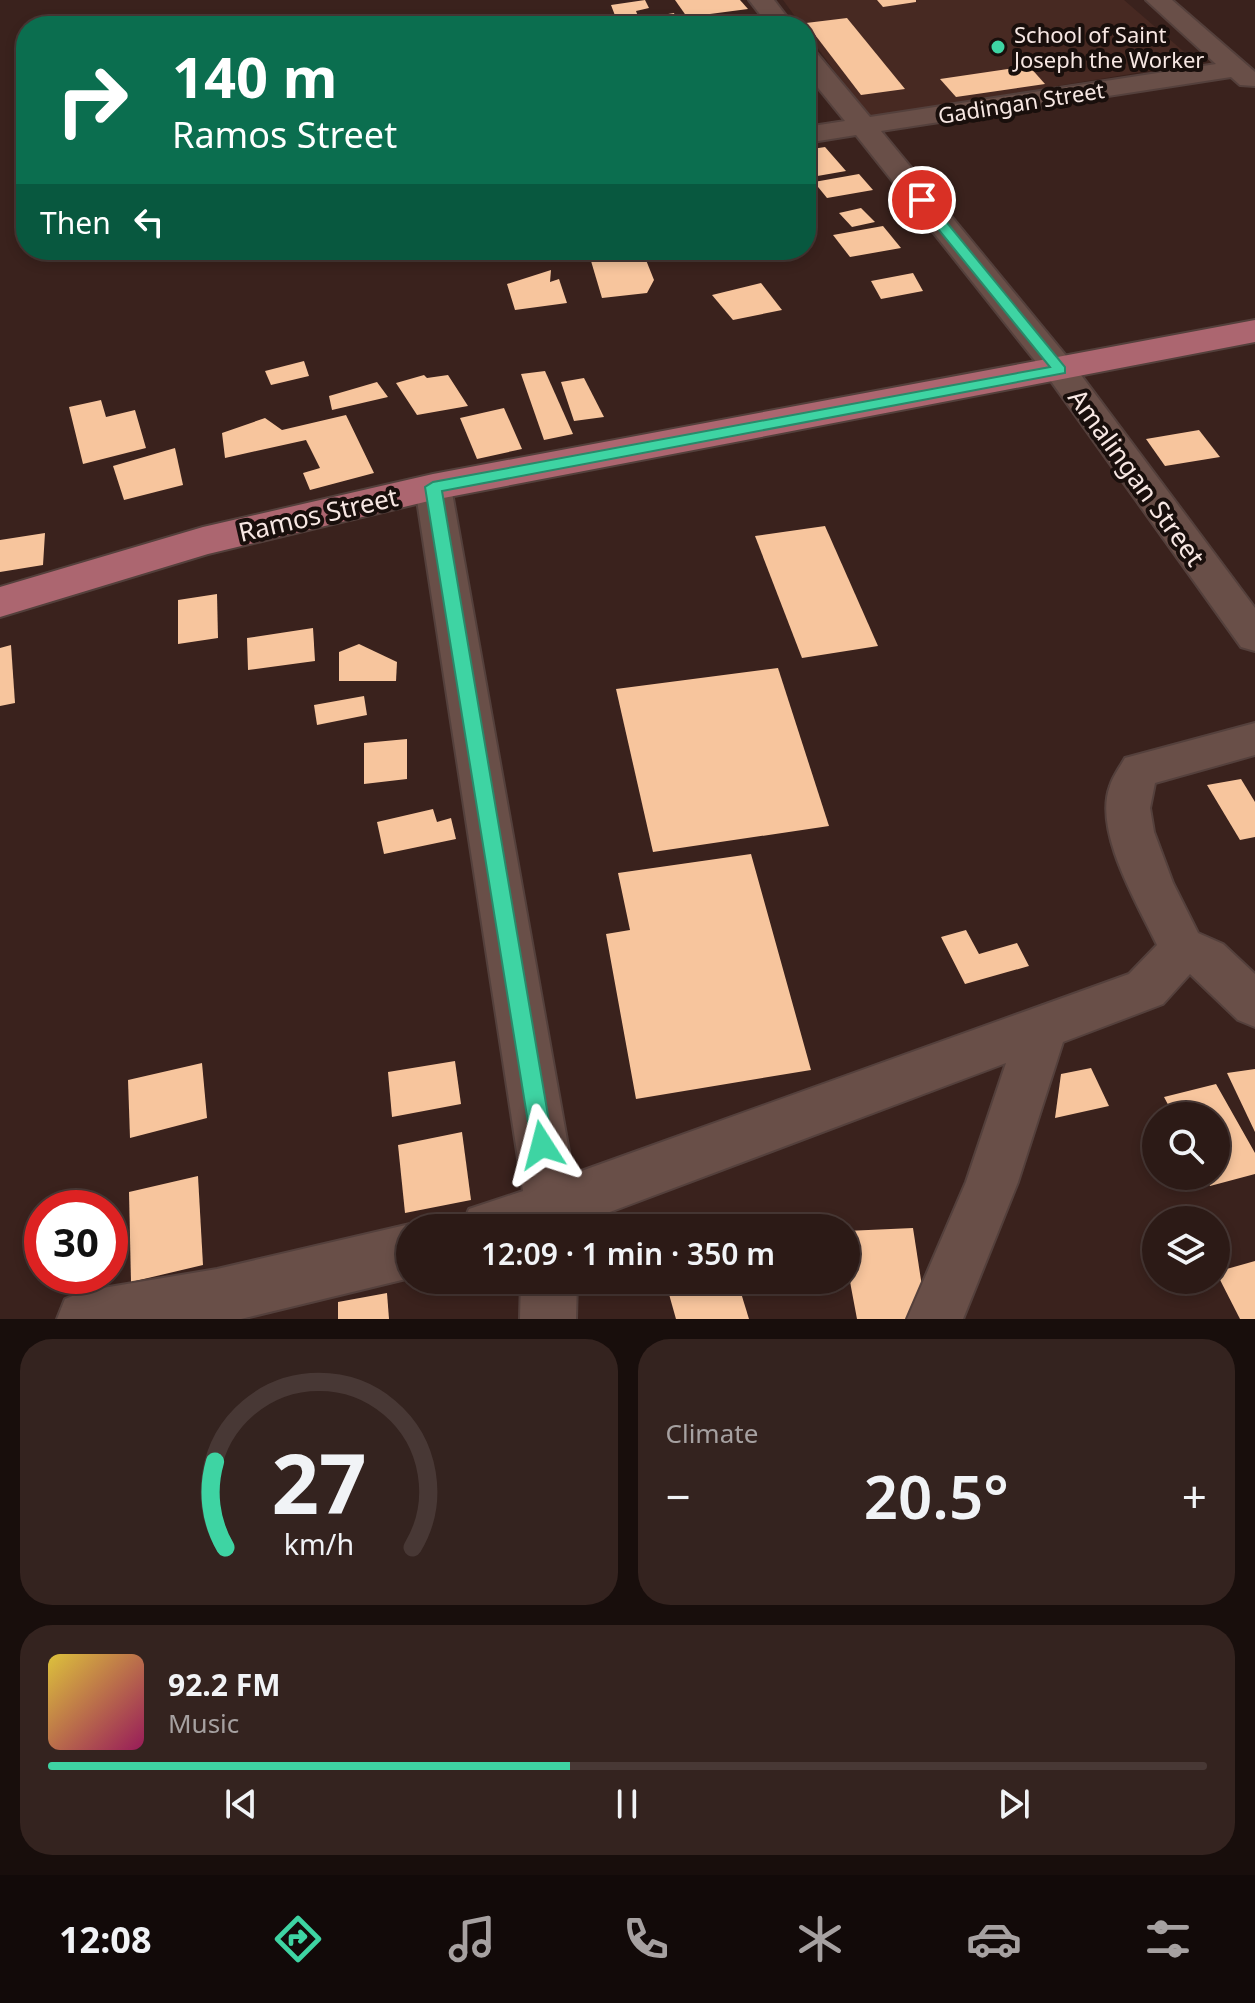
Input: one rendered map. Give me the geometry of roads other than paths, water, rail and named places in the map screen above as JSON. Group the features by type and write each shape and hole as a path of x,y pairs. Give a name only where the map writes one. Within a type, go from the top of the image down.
{"main road":[{"name":"Ramos Street","path":"0,602 203,541 433,487 1255,331"}],"street":[{"path":"761,0 774,16"},
{"path":"1158,0 1246,77"},
{"name":"Amalingan Street","path":"816,68 1060,370 1255,637"},
{"name":"Gadingan Street","path":"816,134 1246,77"},
{"path":"433,487 551,1214"},
{"path":"1255,739 1140,770 1130,780 1127,797 1129,830 1181,947 1206,959 1255,1005"},
{"path":"562,1214 1146,989 1169,967 1181,947"},
{"path":"935,1319 992,1182 1042,1030"},
{"path":"85,1319 217,1297 396,1254"},
{"path":"548,1319 549,1294"}],"place":[{"name":"School of Saint Joseph the Worker","path":"998,47"}]}
